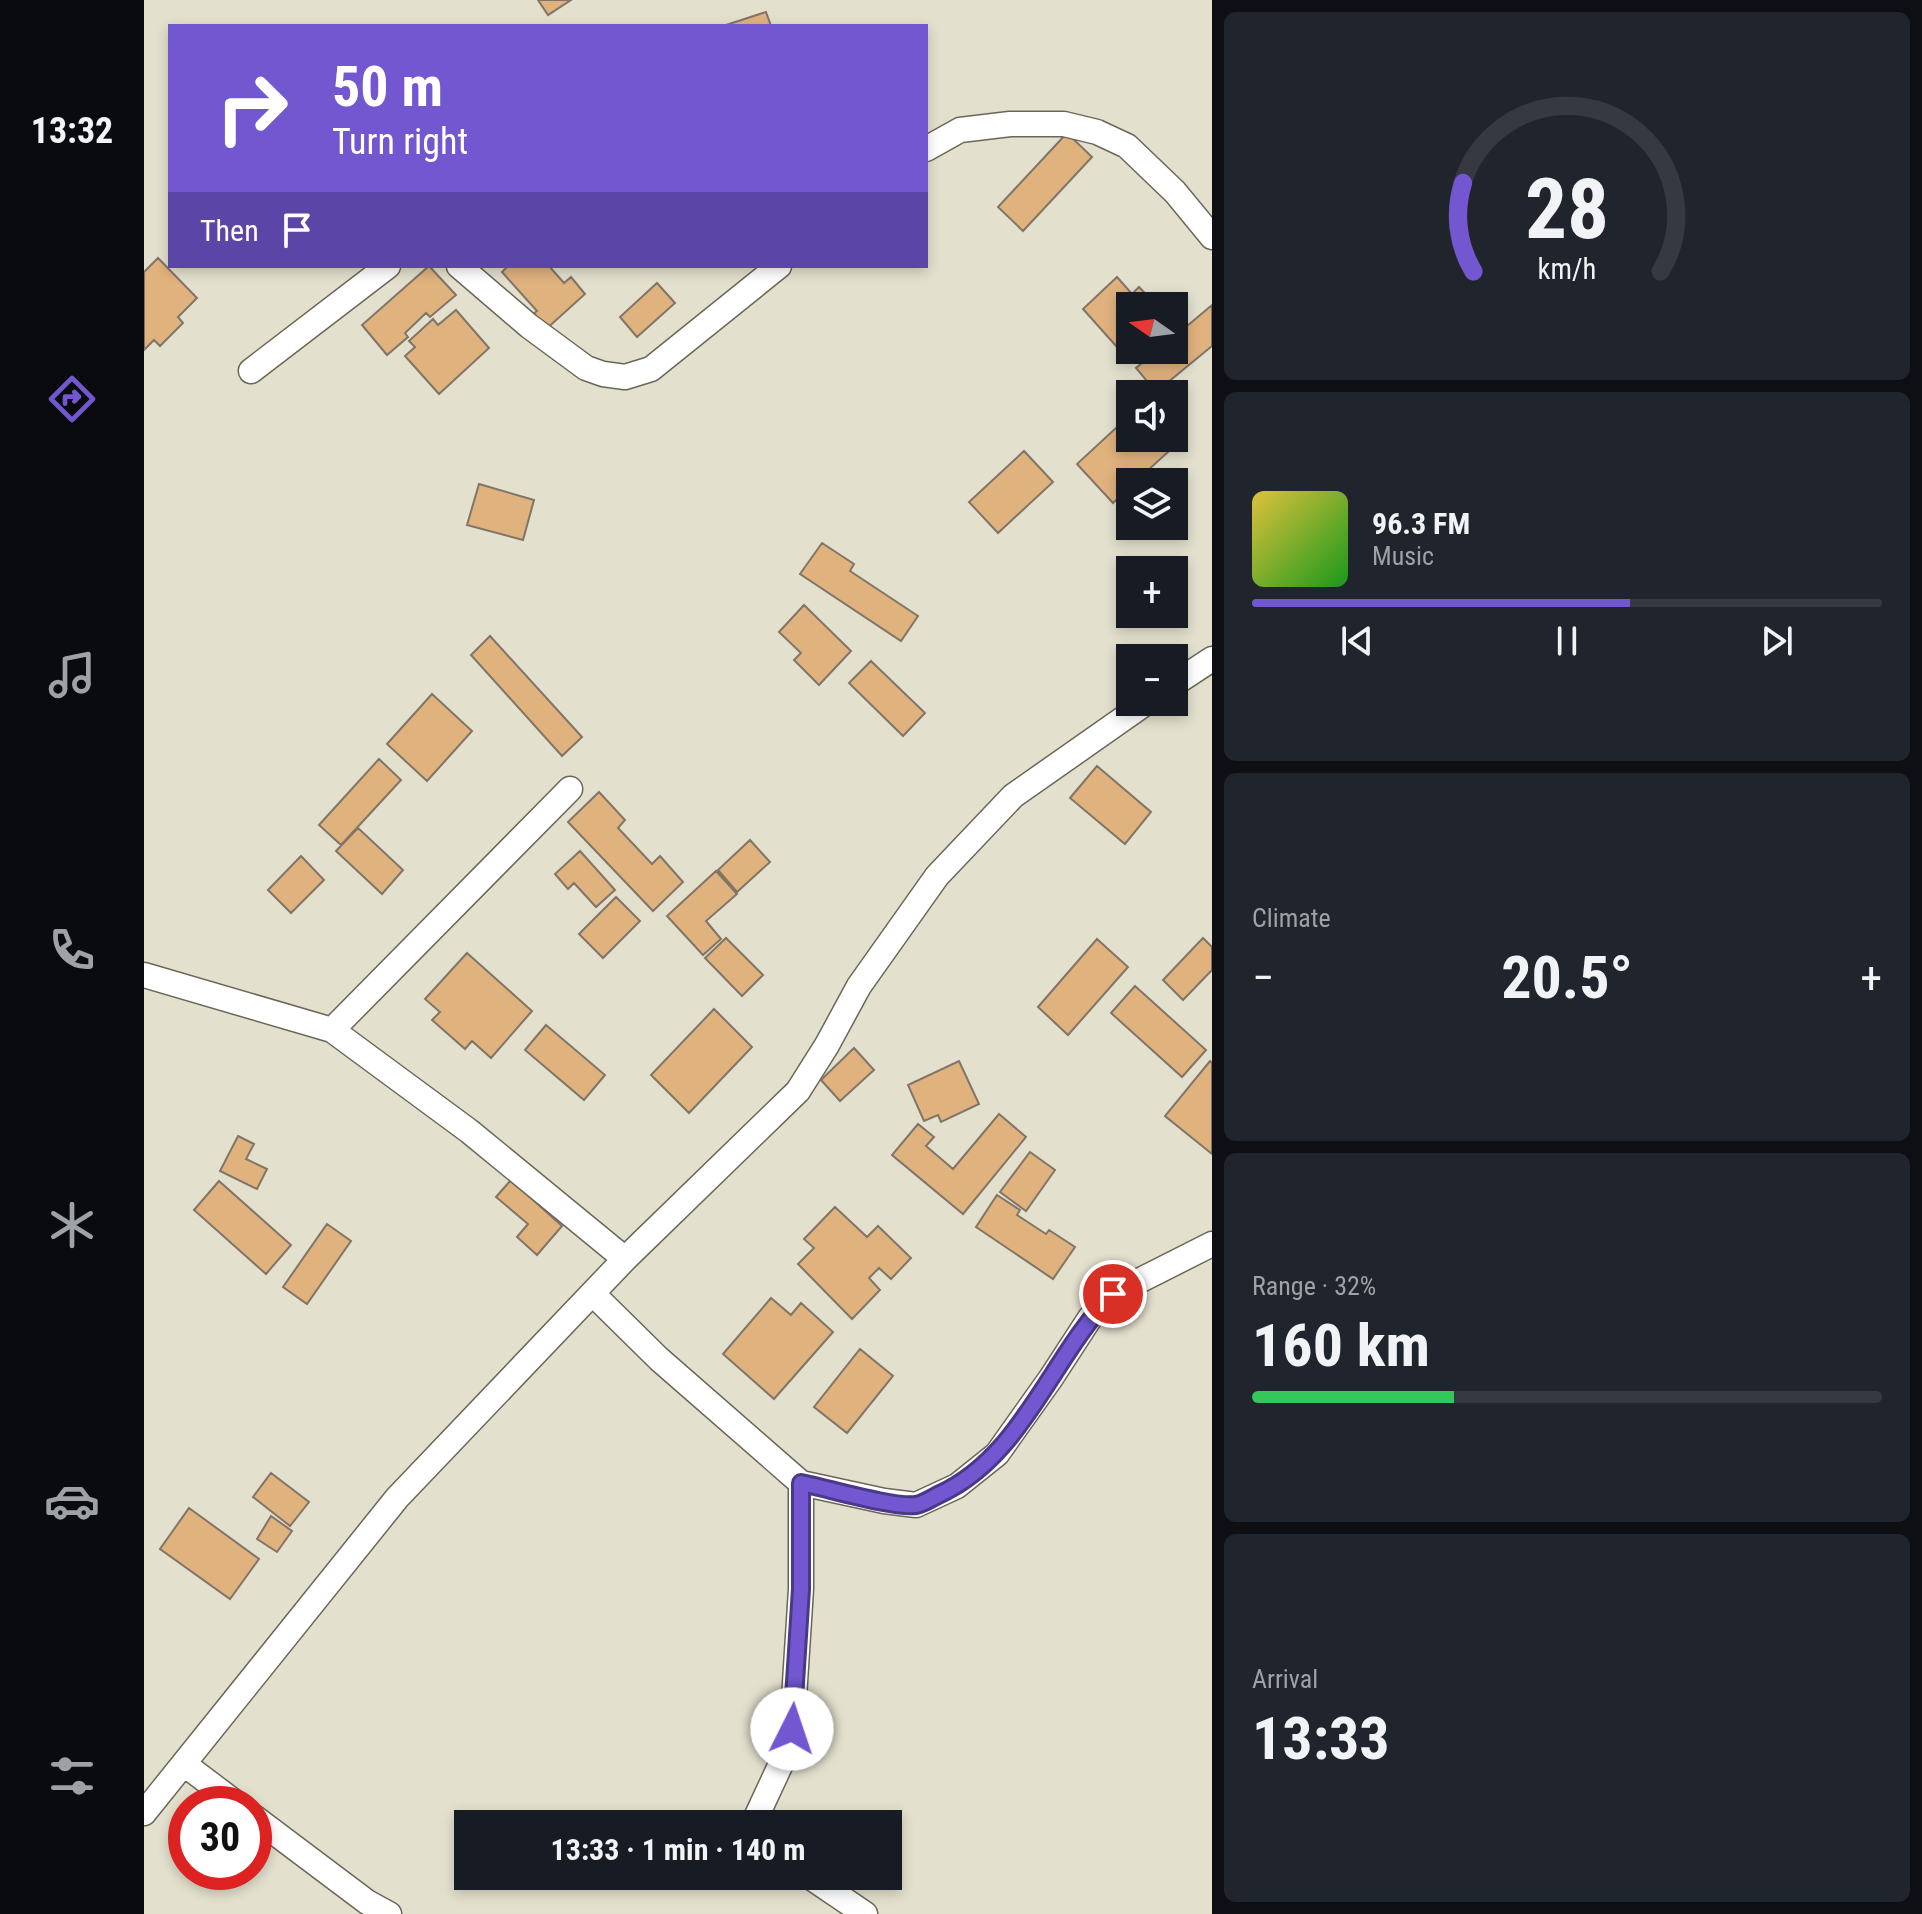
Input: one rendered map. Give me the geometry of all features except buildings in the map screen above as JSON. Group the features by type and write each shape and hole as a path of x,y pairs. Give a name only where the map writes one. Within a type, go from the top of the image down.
{"street":[{"path":"928,148 960,130 1010,124 1064,124 1097,132 1127,146 1175,192 1212,237"},
{"path":"251,371 385,268"},
{"path":"461,268 529,326 586,368 625,377 651,369 777,268"},
{"path":"1188,675 1212,659"},
{"path":"144,1813 397,1498 625,1259 798,1091 859,986 948,864 1013,796 1127,716"},
{"path":"332,1030 570,789"},
{"path":"144,975 332,1030 469,1131 625,1259"},
{"path":"593,1294 659,1359 801,1483 916,1505 957,1486 997,1454 1090,1318 1113,1294 1212,1244"},
{"path":"760,1810 786,1753 792,1729 801,1589 801,1483"},
{"path":"184,1764 213,1786"},
{"path":"272,1831 367,1902 389,1914"},
{"path":"830,1890 865,1914"}],"route":[{"path":"792,1729 801,1589 801,1483 916,1505 957,1486 997,1454 1090,1318 1113,1294"}]}
